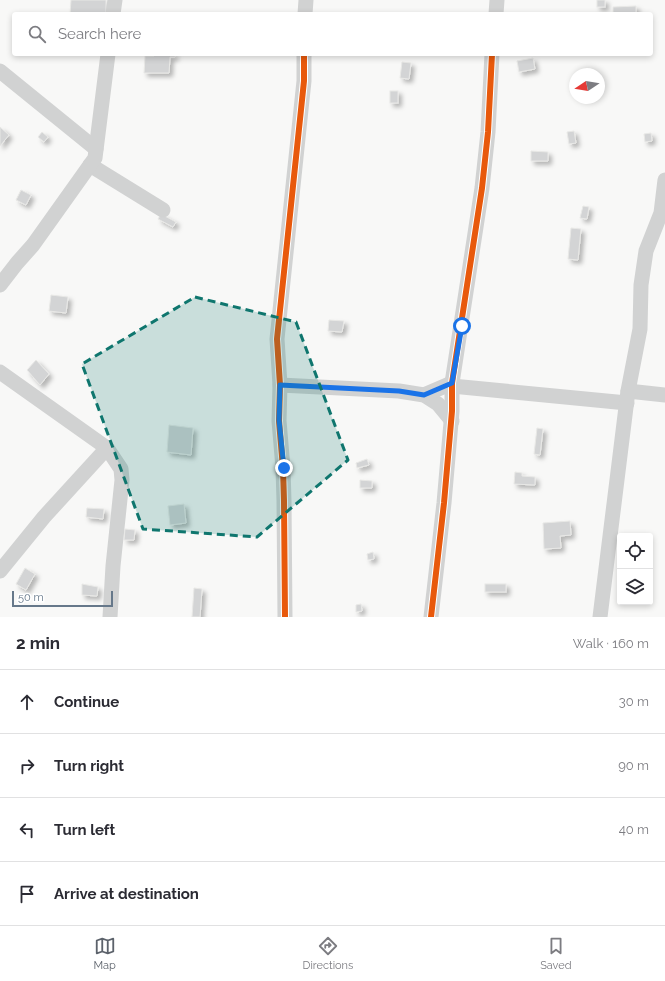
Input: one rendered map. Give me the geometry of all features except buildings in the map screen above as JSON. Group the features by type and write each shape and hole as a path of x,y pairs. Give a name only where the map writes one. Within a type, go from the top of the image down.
{"street":[{"path":"113,12 115,0"},
{"path":"305,12 306,0"},
{"path":"496,12 497,0"},
{"path":"2,279 33,245 95,158 108,56"},
{"path":"285,617 284,468 279,420 280,385 277,339 304,81 304,56"},
{"path":"431,617 452,420 452,385 483,181 488,132 492,56"},
{"path":"0,71 96,149"},
{"path":"90,165 163,210"},
{"path":"600,617 628,397 640,329 641,285 646,251 661,213 665,180"},
{"path":"0,372 107,448 121,468 122,480 113,566 110,617"},
{"path":"280,385 399,391 424,395 438,404 452,420"},
{"path":"424,395 452,385 628,397 665,395"},
{"path":"0,571 44,517 107,448"}],"highlighted area":[{"path":"195,297 296,322 348,460 257,537 143,529 82,364"}],"cycle path":[{"path":"285,617 284,501 279,421 280,385 277,339 304,81 304,56"},
{"path":"431,617 444,503 452,411 452,383 482,188 488,132 492,56"}],"route":[{"path":"284,468 279,420 280,385 399,391 424,395 452,383 462,326"}]}
